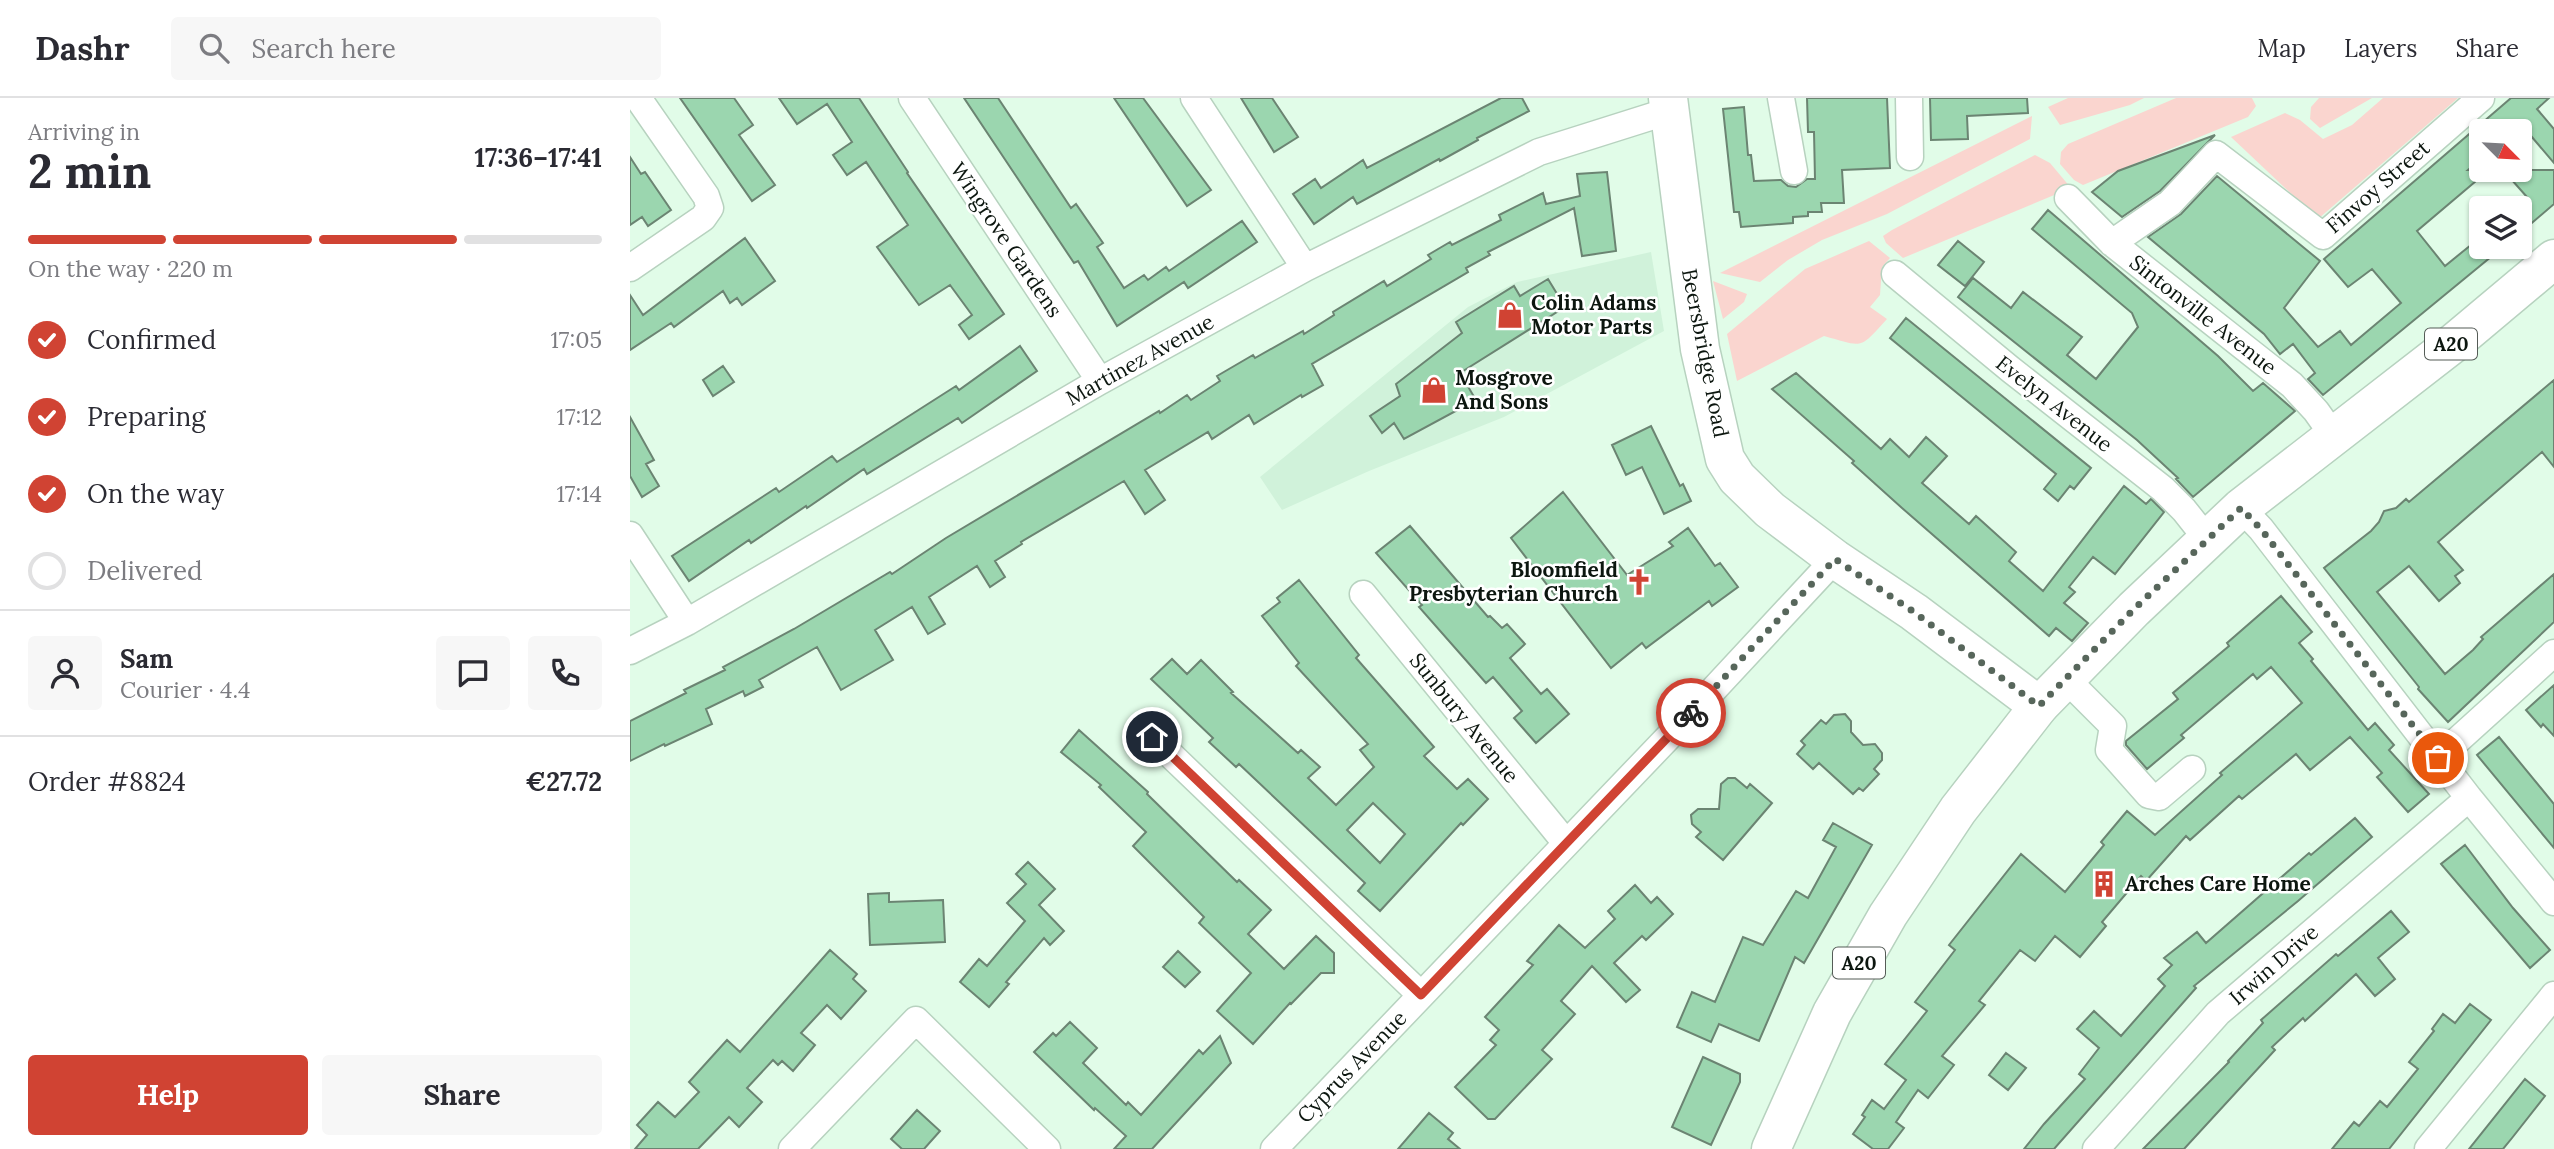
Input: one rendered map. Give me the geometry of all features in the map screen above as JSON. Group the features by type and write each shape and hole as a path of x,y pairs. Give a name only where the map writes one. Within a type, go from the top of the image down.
{"main road":[{"name":"Beersbridge Road","path":"1668,104 1700,349 1725,459 1752,495 1835,559 1914,612 2039,706"},
{"name":"A20","path":"1771,1149 1832,1013 1875,937 1958,810 2039,706 2207,538 2241,508 2554,260"}],"street":[{"path":"630,268 703,218 710,208 706,196 638,98"},
{"name":"Wingrove Gardens","path":"912,98 1100,381"},
{"path":"1194,98 1305,268"},
{"path":"1781,98 1794,171"},
{"path":"1909,98 1910,157"},
{"name":"Finvoy Street","path":"2112,243 2170,203 2216,154 2323,236 2481,98"},
{"name":"Martinez Avenue","path":"630,651 687,622 1100,381 1305,268 1539,152 1668,104"},
{"name":"Sintonville Avenue","path":"2068,198 2112,243 2292,385 2333,435"},
{"name":"Evelyn Avenue","path":"1895,274 2010,369 2163,489 2207,538"},
{"path":"2241,508 2270,540 2469,797 2549,885"},
{"path":"630,535 687,622"},
{"name":"Cyprus Avenue","path":"1274,1149 1702,702 1835,559"},
{"name":"Sunbury Avenue","path":"1363,594 1566,843"},
{"path":"2438,758 2554,653"},
{"path":"2066,679 2113,726 2109,750 2149,795 2159,797 2192,769"},
{"path":"1152,737 1421,995"},
{"name":"Irwin Drive","path":"2096,1149 2218,1013 2469,797"},
{"path":"2428,1149 2554,995"},
{"path":"792,1149 916,1020 1047,1149"}],"shaded area":[{"path":"2068,98 2144,98 2130,105 2060,125 2048,107"},
{"path":"2176,98 2252,98 2256,106 2248,117 2083,185 2074,180 2060,164 2061,152 2068,144"},
{"path":"2319,98 2372,98 2320,128 2310,119 2311,107"},
{"path":"2383,98 2458,98 2318,219 2231,137 2285,113 2300,120 2323,139 2352,125"},
{"path":"2032,116 2030,139 1887,214 1822,240 1788,260 1760,282 1720,273"},
{"path":"2035,155 2050,163 2071,188 1903,258 1886,243 1883,236 1892,230"},
{"path":"1869,241 1890,258 1882,267 1880,295 1870,307 1887,319 1878,329 1865,341 1854,344 1824,336 1737,381 1727,334 1805,269"},
{"path":"1651,252 1664,331 1504,417 1369,471 1282,510 1260,477 1468,307 1517,282"},
{"path":"1713,281 1747,294 1744,302 1723,319"}],"building":[{"path":"680,98 734,98 753,125 739,135 775,185 752,201"},
{"path":"779,98 859,98 1004,314 969,339 959,325 972,315 950,285 919,305 877,247 908,225 866,162 847,175 833,155 852,142 827,104 797,124"},
{"path":"964,98 998,98 1071,208 1076,204 1103,243 1097,247 1124,288 1144,275 1148,280 1166,267 1169,271 1242,221 1257,242 1188,288 1184,282 1117,326 1078,261 1074,263"},
{"path":"1114,98 1143,98 1211,190 1187,206"},
{"path":"1241,98 1272,98 1298,137 1274,152"},
{"path":"1501,98 1522,98 1529,111 1357,204 1353,197 1314,224 1293,194 1315,179 1321,188 1363,160 1367,168"},
{"path":"1807,98 1887,98 1890,168 1842,170 1844,203 1821,203 1822,212 1808,212 1808,216 1793,217 1793,223 1741,227 1739,212 1734,212 1723,109 1744,107 1748,155 1751,155 1754,181 1781,180 1788,186 1796,187 1807,179 1815,179 1814,132 1808,132"},
{"path":"1930,98 2027,98 2028,113 1967,116 1968,139 1931,140"},
{"path":"2511,98 2549,98 2537,109 2554,129 2554,163 2532,137 2532,119 2487,119"},
{"path":"2469,134 2469,182 2475,182 2417,231 2445,266 2469,247 2469,259 2488,259 2323,395 2308,379 2315,373 2293,344 2280,354 2264,334 2148,237 2181,214 2217,176 2320,261 2284,308 2318,347 2340,331 2351,345 2401,303 2372,269 2348,287 2324,259"},
{"path":"2215,135 2160,191 2122,217 2092,192 2118,171"},
{"path":"630,157 641,174 645,172 671,210 648,226 642,217 630,225"},
{"path":"2532,170 2554,170 2554,204 2532,223 2532,196 2526,196 2514,182 2532,182"},
{"path":"1607,172 1616,251 1582,256 1574,208 1488,252 1490,255 1466,268 1468,272 1312,364 1323,385 1302,397 1301,395 1254,424 1249,415 1212,439 1208,432 1145,470 1165,500 1145,514 1124,481 1021,542 1022,544 995,561 1005,577 990,587 977,566 929,597 945,624 928,634 912,607 875,630 893,660 841,690 817,647 759,680 763,687 745,696 743,691 706,709 712,724 630,761 630,721 686,693 684,690 725,670 723,667 890,572 892,574 946,538 1159,411 1160,413 1187,395 1191,400 1220,381 1217,376 1253,355 1255,358 1303,331 1304,334 1334,315 1333,312 1384,281 1387,286 1431,259 1428,255 1450,242 1452,245 1501,220 1499,215 1543,193 1546,204 1580,196 1577,174"},
{"path":"2048,210 2218,356 2253,391 2263,383 2295,411 2193,497 2176,479 2178,478 2137,440 1958,297 1973,278 2011,308 2023,292 2082,337 2067,355 2096,379 2138,327 2132,313 2032,229"},
{"path":"745,238 775,281 742,305 737,298 730,303 723,291 674,327 671,323 630,350 630,295 643,315"},
{"path":"1958,241 1984,262 1965,286 1938,265"},
{"path":"1548,279 1565,307 1460,373 1476,400 1404,439 1394,423 1382,433 1370,416 1400,396 1396,384 1462,333 1456,322 1514,286 1520,296"},
{"path":"1906,318 2091,468 2074,489 2070,486 2058,501 2044,489 2056,474 1890,338"},
{"path":"1020,346 1037,371 962,423 958,418 867,474 864,469 751,543 749,540 689,581 672,556 776,488 779,492 832,456 837,462 956,386 959,390"},
{"path":"723,366 734,382 713,396 703,380"},
{"path":"1796,373 1881,449 1890,439 1909,457 1926,437 1947,456 1922,483 1969,524 1976,516 2016,552 2009,561 2043,591 2124,486 2146,504 2151,499 2164,512 2115,574 2093,557 2069,587 2075,592 2064,603 2088,623 2072,641 2056,628 2049,636 1902,508 1852,463 1854,461 1772,389"},
{"path":"2554,380 2554,467 2542,452 2438,542 2463,570 2455,576 2460,583 2439,601 2409,566 2377,592 2445,674 2473,650 2483,639 2481,637 2554,574 2554,622 2448,722 2418,689 2324,568 2371,531 2384,511 2396,508 2406,499 2409,502"},
{"path":"630,417 654,460 646,464 659,486 642,497 630,476"},
{"path":"1651,426 1680,486 1683,484 1691,501 1664,514 1642,467 1626,475 1612,445"},
{"name":"Bloomfield Presbyterian Church","path":"1563,492 1627,575 1673,546 1669,542 1688,528 1715,566 1720,563 1738,587 1712,606 1709,601 1646,648 1642,643 1611,668 1511,538"},
{"path":"1410,526 1488,617 1502,628 1507,624 1525,644 1510,658 1541,694 1547,689 1569,714 1536,743 1514,718 1522,711 1493,677 1486,683 1376,553"},
{"path":"1299,580 1359,655 1356,658 1434,747 1424,756 1457,789 1468,779 1488,799 1463,825 1461,823 1380,911 1358,891 1365,883 1239,764 1236,767 1209,742 1213,738 1151,679 1172,659 1187,674 1201,660 1233,692 1231,693 1298,753 1301,750 1320,767 1308,778 1336,805 1374,767 1360,750 1368,744 1296,666 1299,663 1262,616 1280,602 1277,598","holes":["1373,803 1405,834 1380,863 1347,830"]},
{"path":"2281,596 2312,632 2299,643 2313,659 2311,661 2368,730 2375,723 2394,745 2389,750 2429,794 2408,812 2377,777 2382,773 2350,737 2310,770 2296,754 2242,799 2239,796 2190,840 2186,836 2146,881 2141,876 2102,922 2106,926 2080,957 2055,936 2035,961 2020,950 1979,1001 1985,1005 1942,1056 1954,1065 1928,1098 1918,1090 1896,1122 1904,1128 1888,1149 1873,1149 1853,1134 1865,1117 1862,1115 1872,1100 1884,1109 1906,1080 1885,1064 1927,1011 1915,1002 1955,950 1949,945 2021,854 2065,892 2104,845 2101,842 2127,811 2155,835 2222,775 2220,773 2302,703 2271,667 2257,679 2253,674 2181,735 2184,738 2147,769 2126,745 2126,741 2178,699 2173,693 2229,646 2227,643"},
{"path":"2554,685 2554,736 2543,724 2541,727 2526,710"},
{"path":"1845,714 1851,721 1851,732 1863,745 1875,744 1882,753 1882,760 1874,769 1879,774 1863,791 1859,788 1853,794 1819,763 1813,769 1797,754 1805,745 1801,741 1821,720 1826,724 1834,715"},
{"path":"1079,730 1148,792 1147,794 1237,882 1239,880 1271,910 1248,934 1284,969 1316,936 1334,953 1334,973 1321,973 1253,1044 1217,1011 1251,973 1199,923 1204,917 1133,846 1146,832 1099,787 1101,785 1061,752"},
{"path":"2499,737 2554,804 2554,848 2477,755"},
{"path":"1728,778 1735,778 1747,788 1750,784 1772,803 1723,860 1696,837 1701,832 1692,824 1691,815 1698,809 1719,809 1721,784"},
{"path":"2355,818 2372,837 2194,986 2196,988 2054,1149 2024,1149 2085,1079 2079,1074 2099,1048 2077,1029 2094,1011 2121,1036 2165,986 2158,979 2172,965 2164,958 2197,932 2206,943 2309,853 2311,855"},
{"path":"1833,823 1872,845 1804,963 1795,957 1759,1041 1719,1024 1711,1042 1677,1027 1692,992 1715,1002 1743,937 1763,945 1796,891 1808,898 1836,847 1823,840"},
{"path":"2465,845 2513,908 2550,950 2530,968 2441,864"},
{"path":"1028,862 1055,889 1039,905 1064,931 1050,945 1044,938 1006,982 1009,984 989,1007 960,982 979,959 987,966 1025,921 1007,903 1026,884 1016,874"},
{"path":"1635,885 1651,903 1657,897 1673,914 1646,940 1642,936 1614,963 1640,990 1626,1002 1592,966 1561,1001 1575,1014 1542,1050 1552,1059 1495,1119 1488,1119 1455,1087 1496,1045 1490,1040 1499,1030 1485,1017 1533,965 1527,961 1559,925 1585,948 1615,919 1608,911"},
{"path":"889,893 889,902 943,900 945,942 870,945 868,894"},
{"path":"2391,911 2409,932 2378,958 2395,979 2375,996 2356,974 2272,1047 2275,1050 2184,1149 2143,1149 2229,1062 2263,1023 2261,1020 2336,954 2338,956"},
{"path":"830,950 857,974 853,979 866,991 841,1019 827,1005 801,1033 815,1045 793,1071 782,1061 778,1065 773,1060 747,1088 762,1102 739,1127 729,1117 698,1149 635,1149 647,1135 637,1125 658,1102 675,1117 699,1092 689,1082 727,1040 740,1052"},
{"path":"1178,951 1200,972 1185,987 1163,967"},
{"path":"2470,1004 2491,1020 2389,1149 2332,1149 2354,1122 2359,1126 2380,1101 2387,1107 2418,1069 2409,1062 2434,1031 2432,1029 2443,1014 2455,1023"},
{"path":"1070,1022 1097,1048 1083,1063 1126,1105 1128,1102 1141,1115 1199,1050 1203,1054 1220,1036 1231,1063 1152,1149 1114,1149 1126,1136 1095,1108 1094,1110 1034,1052 1053,1033 1056,1036"},
{"path":"2006,1053 2026,1068 2008,1090 1989,1075"},
{"path":"1703,1057 1740,1074 1740,1082 1711,1145 1672,1127"},
{"path":"2525,1079 2545,1096 2512,1138 2503,1149 2469,1149"},
{"path":"917,1110 940,1131 924,1149 902,1149 891,1139"},
{"path":"1429,1113 1453,1133 1448,1139 1460,1149 1398,1149"}],"way so far":[{"path":"1691,713 1835,559 1914,612 2039,706 2134,609 2241,508 2261,529 2438,758"}],"place":[{"name":"Colin Adams Motor Parts","path":"1510,315"},
{"name":"Mosgrove And Sons","path":"1434,390"},
{"name":"Bloomfield Presbyterian Church","path":"1639,582"},
{"name":"Arches Care Home","path":"2104,884"}],"route":[{"path":"1152,737 1421,995 1691,713"}]}
